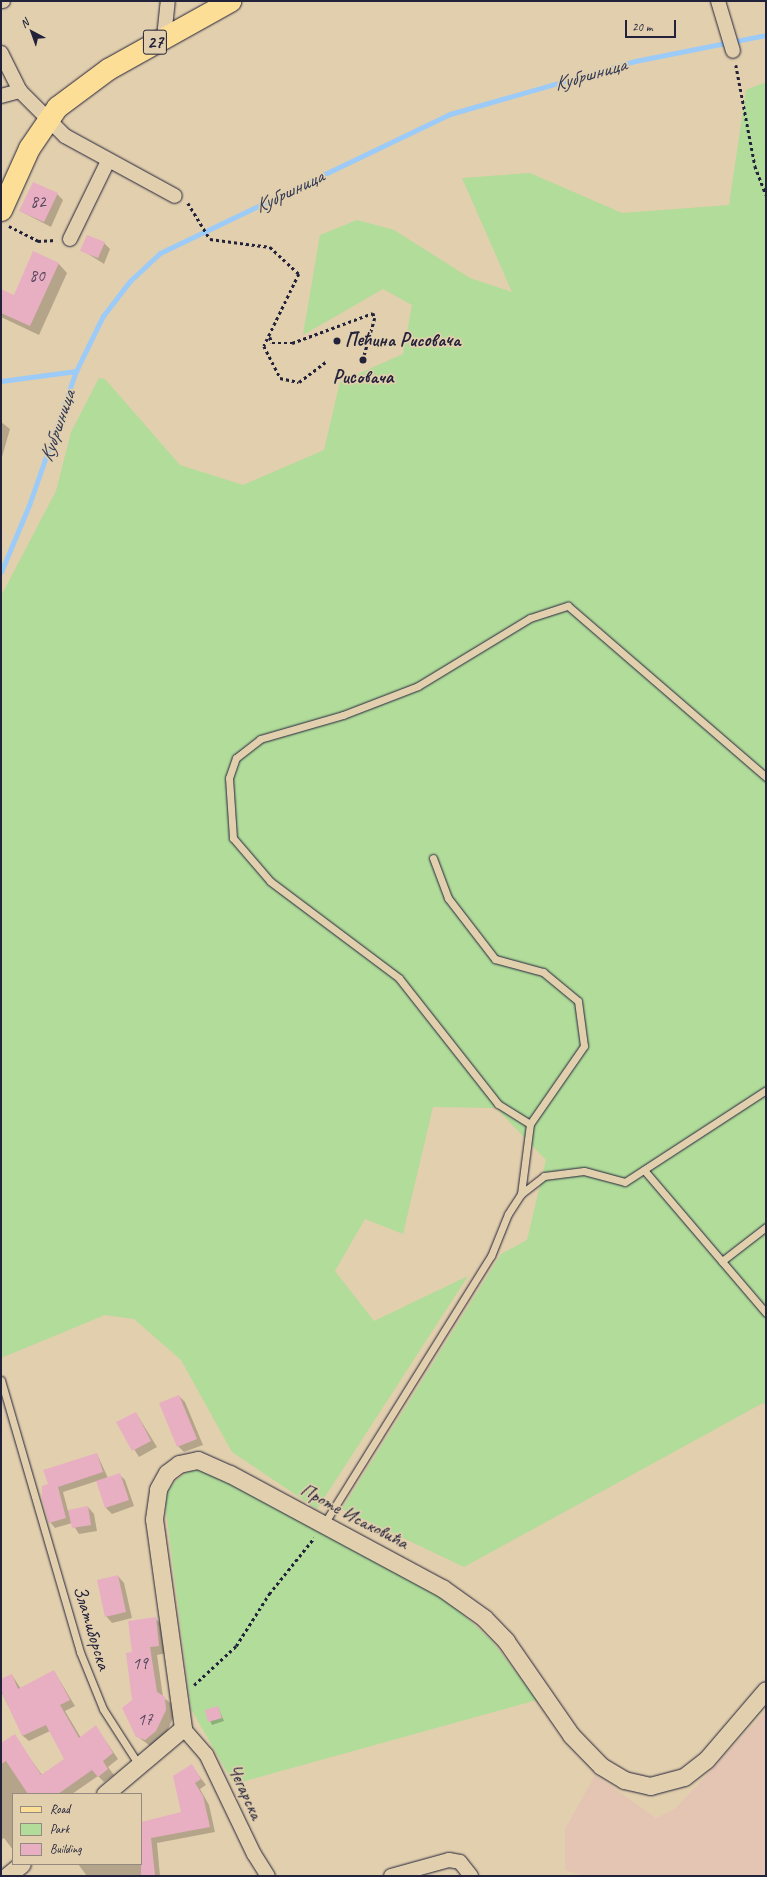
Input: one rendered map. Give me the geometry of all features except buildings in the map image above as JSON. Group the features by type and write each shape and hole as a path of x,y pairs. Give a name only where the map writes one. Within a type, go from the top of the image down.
{"main road":[{"name":"27","path":"1,210 29,148 48,119 85,84 164,37 230,1"}],"street":[{"path":"164,37 168,1"},
{"path":"718,1 733,51"},
{"path":"1,53 20,91 65,136 108,161 175,196"},
{"path":"1,96 20,91"},
{"path":"70,239 108,161"},
{"name":"Проте Исаковића","path":"183,1728 154,1519 158,1489 167,1473 179,1464 205,1462 442,1588 484,1618 506,1641 571,1735 601,1766 624,1780 650,1786 684,1777 706,1760 766,1690"},
{"path":"106,1793 183,1728"},
{"name":"Чегарска","path":"183,1728 206,1754 250,1848 268,1876"},
{"path":"391,1876 449,1860 460,1862 471,1876"},
{"path":"7,1876 21,1865"}],"lane":[{"path":"530,1124 498,1104 399,978 270,882 233,838 229,778 236,758 260,739 343,715 418,686 530,618 568,606 766,777"},
{"path":"433,858 448,898 495,958 544,972 578,1001 584,1046 530,1124 521,1194"},
{"path":"324,1524 491,1256 508,1214 521,1194 544,1176 584,1170 625,1182 766,1090"},
{"path":"644,1170 766,1313"},
{"path":"722,1261 766,1227"},
{"name":"Златиборска","path":"1,1380 36,1490 69,1618 90,1681 103,1709 139,1765"}],"path":[{"path":"733,51 754,166 766,195"},
{"path":"191,204 210,238 270,247 299,274 274,325 269,340 272,343 292,343 373,313 375,318 363,360"},
{"path":"1,222 38,241 70,239"},
{"path":"274,325 265,353 280,378 299,382 326,362"},
{"path":"179,1696 236,1646 269,1594 324,1524"}],"shaded area":[{"path":"766,1711 766,1876 584,1876 565,1870 565,1829 595,1775 656,1818 675,1809"}],"green space":[{"path":"766,82 766,1405 763,1403 464,1567 342,1509 501,1254 527,1240 546,1160 496,1108 433,1107 403,1234 365,1219 335,1271 374,1321 468,1276 317,1509 232,1452 181,1360 134,1319 105,1315 1,1358 1,596 56,491 71,432 99,378 105,379 180,465 243,485 324,450 340,382 403,354 412,305 383,289 303,335 320,235 357,220 394,230 470,278 512,292 462,178 530,173 622,213 729,205 746,90"},
{"path":"193,1468 215,1472 441,1594 492,1641 537,1700 234,1784 191,1709 164,1496 176,1480"}],"waterway":[{"name":"Кубршница","path":"1,572 29,505 76,371 103,316 130,281 160,253 450,114 635,61 766,35"},
{"path":"1,381 76,371"}],"place":[{"name":"Пећина Рисовача","path":"337,341"},
{"name":"Рисовача","path":"363,360"}]}
